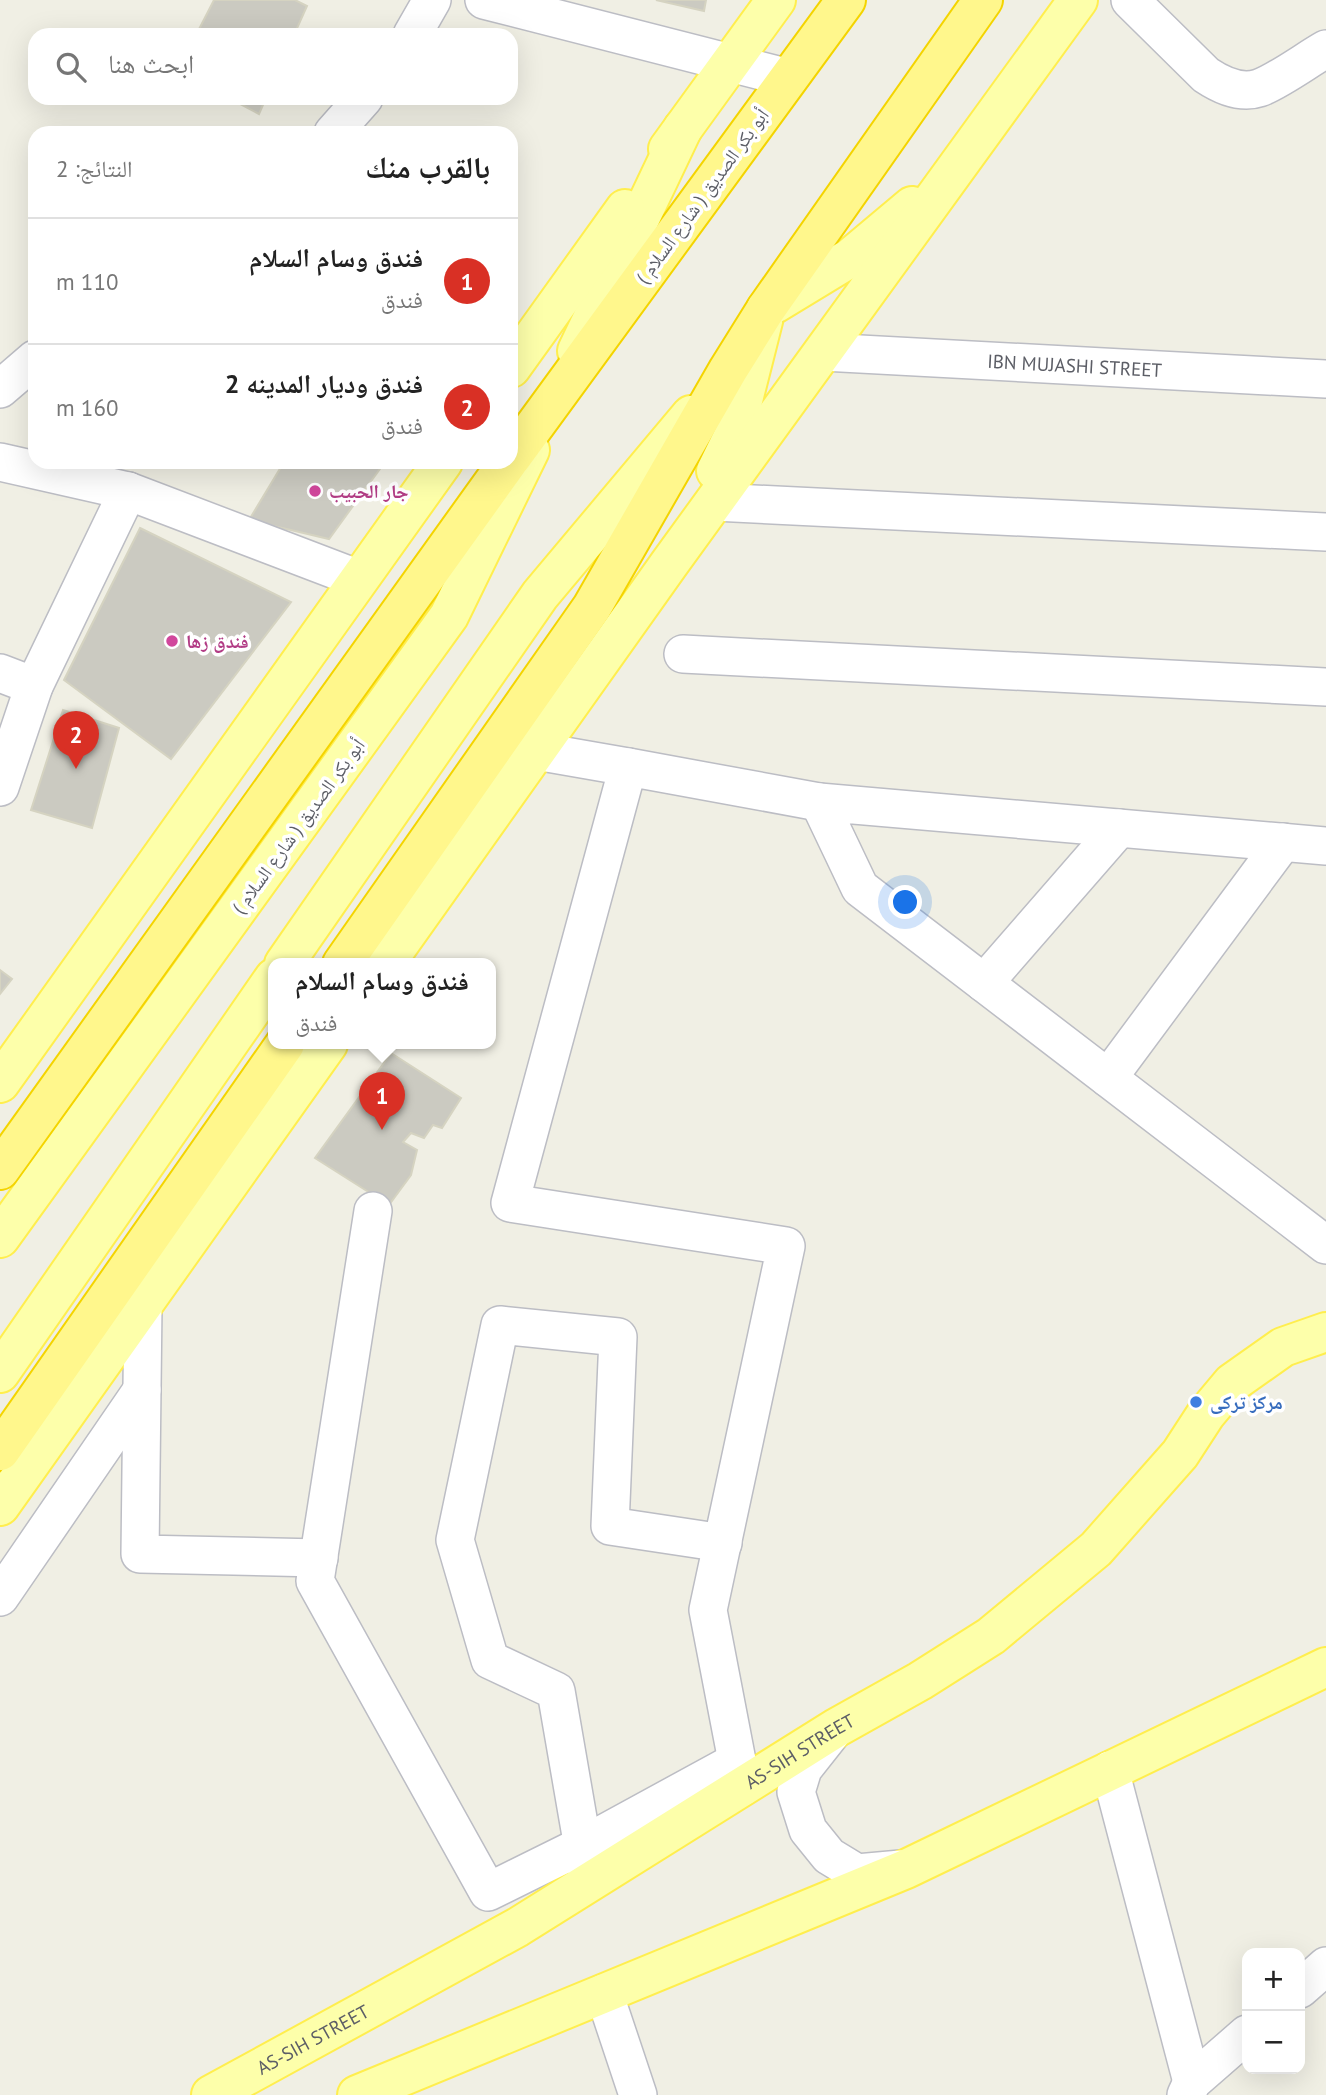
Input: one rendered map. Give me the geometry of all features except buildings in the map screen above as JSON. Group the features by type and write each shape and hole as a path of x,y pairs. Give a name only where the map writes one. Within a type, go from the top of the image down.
{"highway":[{"name":"( شارع السلام ) أبو بكر الصديق","path":"518,448 846,0"},
{"path":"346,958 592,607 728,370 766,310 983,0"},
{"name":"( شارع السلام ) أبو بكر الصديق","path":"0,1170 504,469"},
{"path":"0,1451 281,1049"}],"main road":[{"path":"518,358 776,0"},
{"path":"389,958 669,564 1078,0"},
{"path":"558,391 682,128"},
{"path":"669,564 735,432 766,310 850,258 957,168"},
{"path":"288,958 540,595 728,370"},
{"name":"( شارع السلام ) أبو بكر الصديق","path":"0,1238 449,617 558,391"},
{"path":"0,1083 438,469"},
{"path":"0,1373 268,987"},
{"path":"0,1506 324,1049"},
{"name":"AS-SIH STREET","path":"211,2095 518,1927 589,1882 740,1774 836,1728 920,1681 991,1636 1096,1549 1180,1454 1206,1414 1232,1383 1283,1348 1326,1332"},
{"path":"357,2095 906,1869 1326,1667"}],"street":[{"path":"416,28 432,0"},
{"path":"484,0 789,78"},
{"path":"1130,0 1206,75 1234,88 1259,88 1326,49"},
{"path":"339,126 358,105"},
{"name":"IBN MUJASHI STREET","path":"823,352 1326,379"},
{"path":"0,389 28,365"},
{"path":"0,462 28,468"},
{"path":"31,469 128,491 359,579"},
{"path":"0,787 34,686 128,491"},
{"path":"714,502 1326,532"},
{"path":"683,654 1326,687"},
{"path":"0,673 34,686"},
{"path":"536,751 819,803 1326,846"},
{"path":"373,1211 315,1581 488,1892 583,1845 740,1774 708,1610 786,1246 510,1203 628,767"},
{"path":"819,803 860,887 1326,1245"},
{"path":"984,983 1119,828"},
{"path":"1108,1078 1283,842"},
{"path":"143,1305 139,1554 319,1558"},
{"path":"589,1882 556,1691 490,1660 456,1540 500,1325 618,1337 610,1526 723,1543"},
{"path":"0,1597 142,1390"},
{"path":"836,1728 803,1769 796,1792 808,1830 829,1856 857,1873 906,1869"},
{"path":"1110,1770 1189,2089 1242,2040"},
{"path":"1305,1985 1326,1966"},
{"path":"604,1993 638,2095"}],"place":[{"name":"جار الحبيب","path":"315,491"},
{"name":"فندق زها","path":"172,641"},
{"name":"فندق وديار المدينه 2","path":"76,769"},
{"name":"فندق وسام السلام","path":"382,1130"},
{"name":"مركز تركى","path":"1196,1402"}]}
